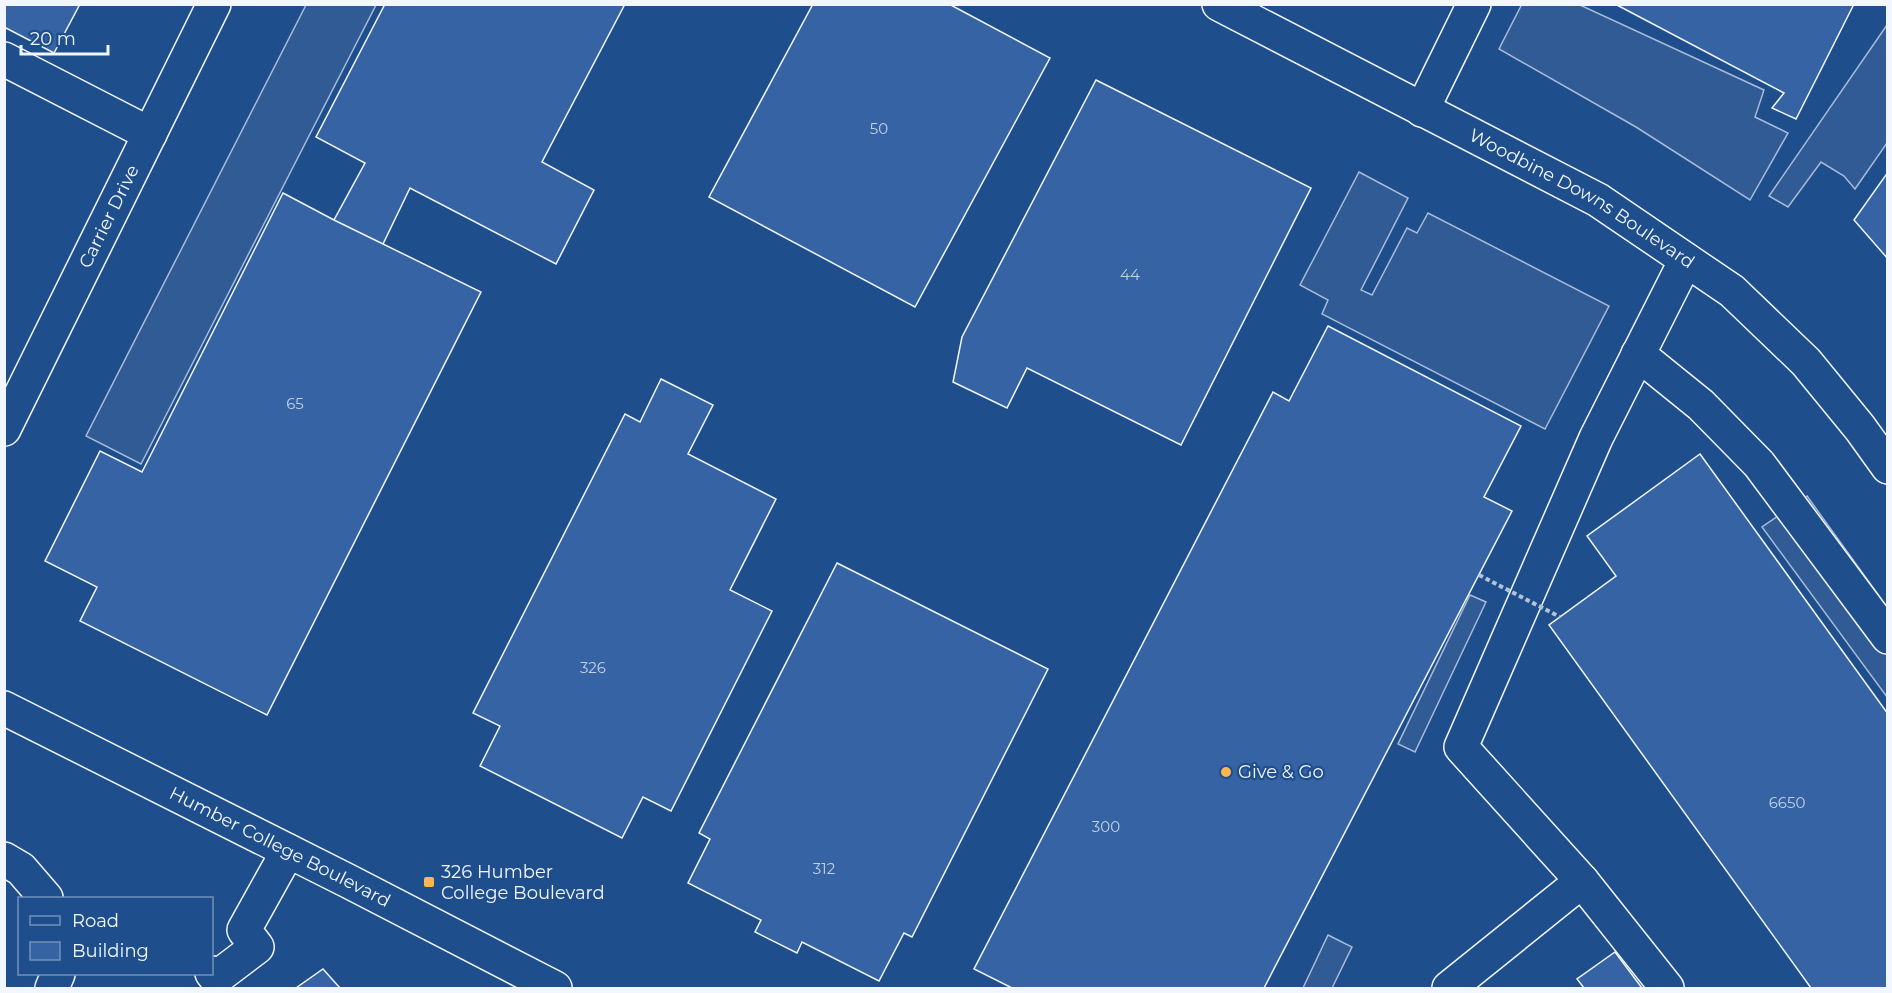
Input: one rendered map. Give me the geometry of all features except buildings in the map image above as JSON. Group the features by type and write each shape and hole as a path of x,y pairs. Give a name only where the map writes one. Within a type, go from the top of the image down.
{"street":[{"name":"Carrier Drive","path":"4,429 214,4"},
{"name":"Woodbine Downs Boulevard","path":"1219,4 1598,200 1732,291 1806,362 1860,428 1887,466"},
{"path":"1422,110 1474,4"},
{"path":"4,60 150,134"},
{"path":"1667,988 1582,881 1461,747 1596,438 1686,260"},
{"path":"1638,354 1701,405 1759,464 1887,637"},
{"name":"Humber College Boulevard","path":"4,708 555,988"},
{"path":"213,974 216,978 258,947 244,930 288,851"},
{"path":"4,859 21,868 45,897"},
{"path":"1449,988 1582,881"}],"path":[{"path":"1479,575 1560,617"}],"shaded area":[{"path":"1522,4 1580,5 1764,90 1755,117 1788,133 1750,200 1636,127 1499,49"},
{"path":"306,5 376,5 141,464 86,436"},
{"path":"1887,25 1887,143 1855,189 1844,176 1821,162 1788,207 1769,196"},
{"path":"1359,172 1408,198 1361,290 1372,295 1407,228 1417,233 1428,213 1609,306 1545,429 1322,314 1328,300 1300,285"},
{"path":"1807,496 1887,607 1887,697 1762,527"},
{"path":"1470,595 1486,602 1415,752 1398,744"},
{"path":"1328,935 1352,947 1332,988 1303,988"}],"place":[{"name":"Give & Go","path":"1226,772"},
{"name":"326 Humber College Boulevard","path":"429,882"}]}
